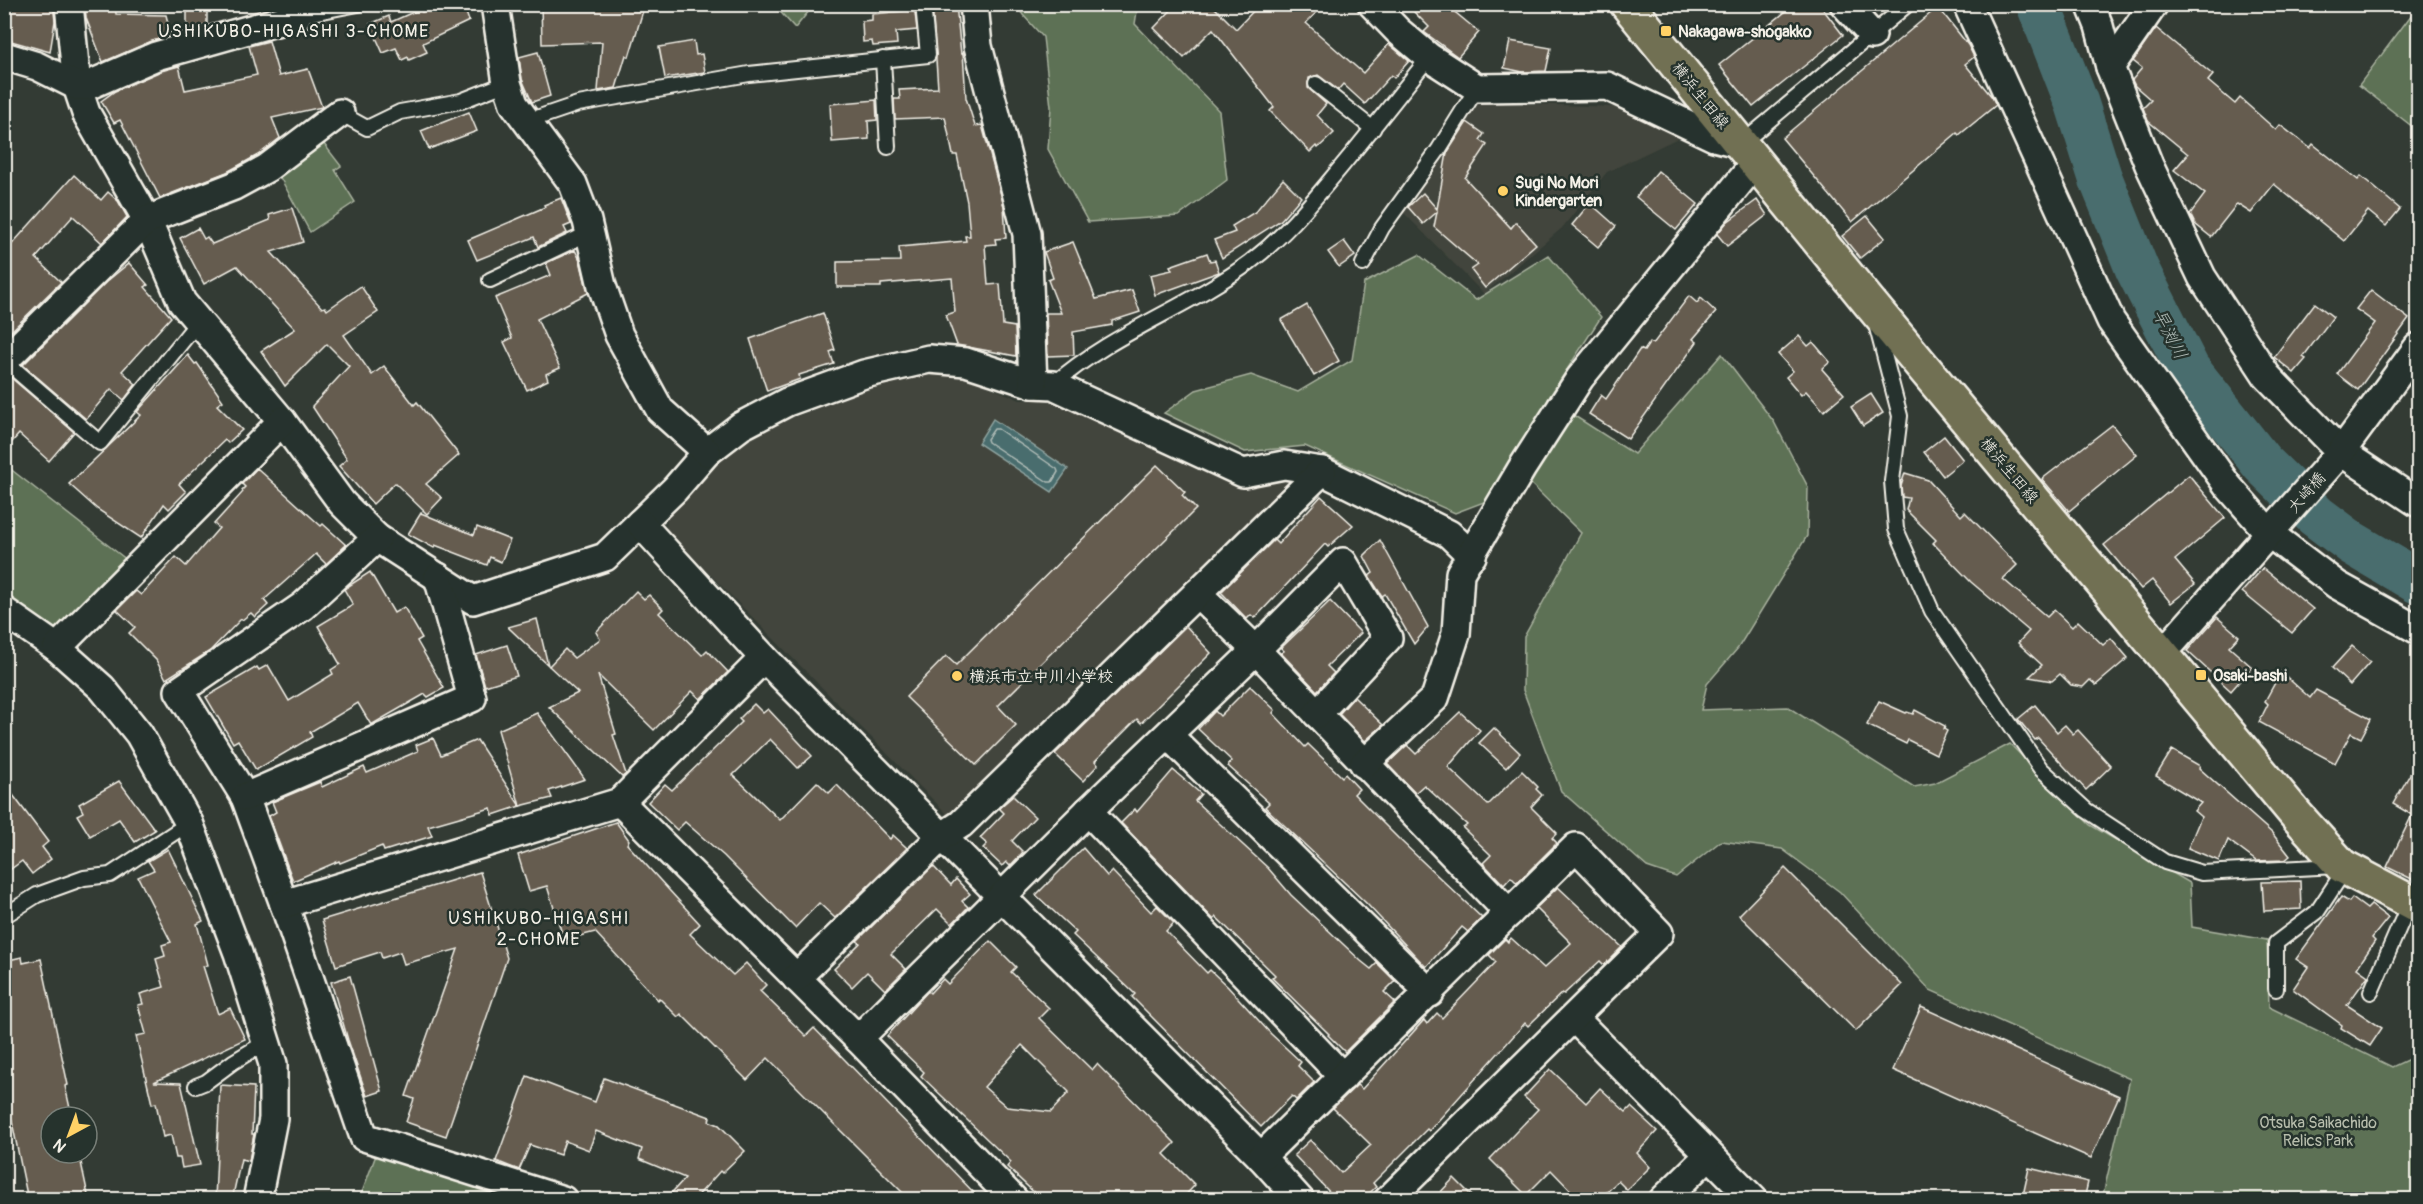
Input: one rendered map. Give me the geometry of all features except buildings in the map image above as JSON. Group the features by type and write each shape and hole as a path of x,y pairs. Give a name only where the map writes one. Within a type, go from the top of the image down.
{"main road":[{"name":"横浜生田線","path":"1627,4 1868,301 2296,816 2344,867 2414,904"}],"street":[{"path":"69,4 77,86 86,113 147,220 182,302 282,421 342,503 377,538 473,600 604,557 675,489 707,452 741,426 787,402 864,374 928,360 966,362 1043,384 1243,473 1284,465 1322,471 1449,534 1472,556"},
{"path":"495,4 507,83 514,104 573,184 589,233 602,286 619,335 660,410 707,452"},
{"path":"974,4 978,46 1027,234 1043,384"},
{"path":"1364,764 1435,698 1456,634 1460,573 1522,468 1580,378 1748,153 1607,86 1477,88 1429,57 1398,31 1372,4"},
{"path":"1844,4 1872,35"},
{"path":"1967,4 2111,321 2228,486 2273,530 2337,585 2418,630"},
{"path":"2090,4 2099,26 2110,67 2149,165 2202,277 2267,376 2338,455 2418,503"},
{"path":"2110,67 2154,4"},
{"path":"4,56 37,66 77,86 87,86 156,56 295,10"},
{"path":"5,361 147,220 234,186 267,168 340,113"},
{"name":"大崎橋","path":"2162,654 2338,455 2418,347"},
{"path":"57,648 282,421"},
{"path":"795,978 941,837 961,824 1322,471"},
{"path":"640,523 764,658 1261,1157 1300,1200"},
{"path":"377,538 303,606 179,691 245,797 364,1137 563,1200"},
{"path":"858,1039 1343,562 1388,638 1317,714"},
{"path":"245,797 472,698 438,577"},
{"path":"1197,593 1256,650 1509,913"},
{"path":"4,611 57,648 102,688 139,734 189,823 238,953 273,1064 273,1119 256,1200"},
{"path":"284,904 620,802 764,658"},
{"path":"1168,736 1430,993"},
{"path":"620,802 858,1039 1014,1200"},
{"path":"1088,811 1343,1077"},
{"path":"1261,1157 1576,847 1659,933 1388,1200"},
{"path":"1574,1018 1754,1200"},
{"path":"1664,1200 1709,1155"}],"lane":[{"path":"295,10 358,4"},
{"path":"528,121 578,104 750,74 928,55 923,4"},
{"path":"1748,153 1872,35 1908,4"},
{"path":"1043,384 1208,290 1249,262 1287,231 1373,129 1429,57"},
{"path":"883,59 888,147"},
{"path":"340,113 367,128 400,112 461,101 507,83"},
{"path":"1316,84 1373,129"},
{"path":"1363,264 1382,228 1439,149 1477,88"},
{"path":"490,280 589,233"},
{"path":"1868,301 1884,348 1900,416 1892,481 1896,529 1932,611 2041,769 2086,810 2165,862 2202,873 2344,867"},
{"path":"5,361 100,443 198,322"},
{"path":"4,916 37,895 84,878 110,875 189,823"},
{"path":"2276,989 2276,943 2317,912 2344,867"},
{"path":"2371,992 2414,904"},
{"path":"196,1086 206,1082 233,1062 267,1042"}],"shaded area":[{"name":"Sugi No Mori Kindergarten","path":"1476,102 1614,107 1680,137 1607,172 1562,228 1484,294 1401,210"},
{"name":"横浜市立中川小学校","path":"940,371 967,377 1020,400 1070,400 1278,477 1304,479 954,821 666,530 667,518 713,465 760,430 879,385"}],"green space":[{"path":"774,5 814,5 795,28"},
{"path":"1016,5 1138,5 1135,24 1219,111 1227,180 1179,216 1088,222 1048,149 1051,107 1043,37"},
{"path":"2418,6 2418,131 2359,85"},
{"path":"317,135 341,166 335,170 355,202 310,232 276,170"},
{"name":"Otsuka Saikachido Relics Park","path":"1419,255 1476,300 1548,255 1601,317 1548,399 1634,454 1722,354 1774,422 1808,487 1807,536 1738,648 1707,684 1701,710 1788,707 1914,787 1935,783 2010,744 2090,825 2190,883 2192,927 2267,940 2269,1007 2392,1067 2418,1055 2418,1199 2102,1199 2130,1079 1930,990 1840,892 1782,849 1721,841 1676,877 1647,867 1561,791 1523,690 1524,637 1581,533 1531,484 1455,513 1305,446 1245,452 1164,413 1196,390 1251,375 1298,392 1352,360 1364,283"},
{"path":"4,464 127,560 50,635 5,599"},
{"path":"379,1147 533,1199 375,1200 361,1195"}],"water":[{"path":"993,419 1068,469 1052,492 978,443"}],"waterway":[{"name":"早渕川","path":"2038,4 2077,104 2100,177 2137,269 2188,369 2262,463 2316,516 2352,543 2418,582"}],"place":[{"name":"Nakagawa-shogakko","path":"1666,31"},
{"name":"Sugi No Mori Kindergarten","path":"1503,191"},
{"name":"Osaki-bashi","path":"2201,675"},
{"name":"横浜市立中川小学校","path":"957,676"}],"district":[{"name":"USHIKUBO-HIGASHI 3-CHOME","path":"294,31"},
{"name":"USHIKUBO-HIGASHI 2-CHOME","path":"539,928"}]}
